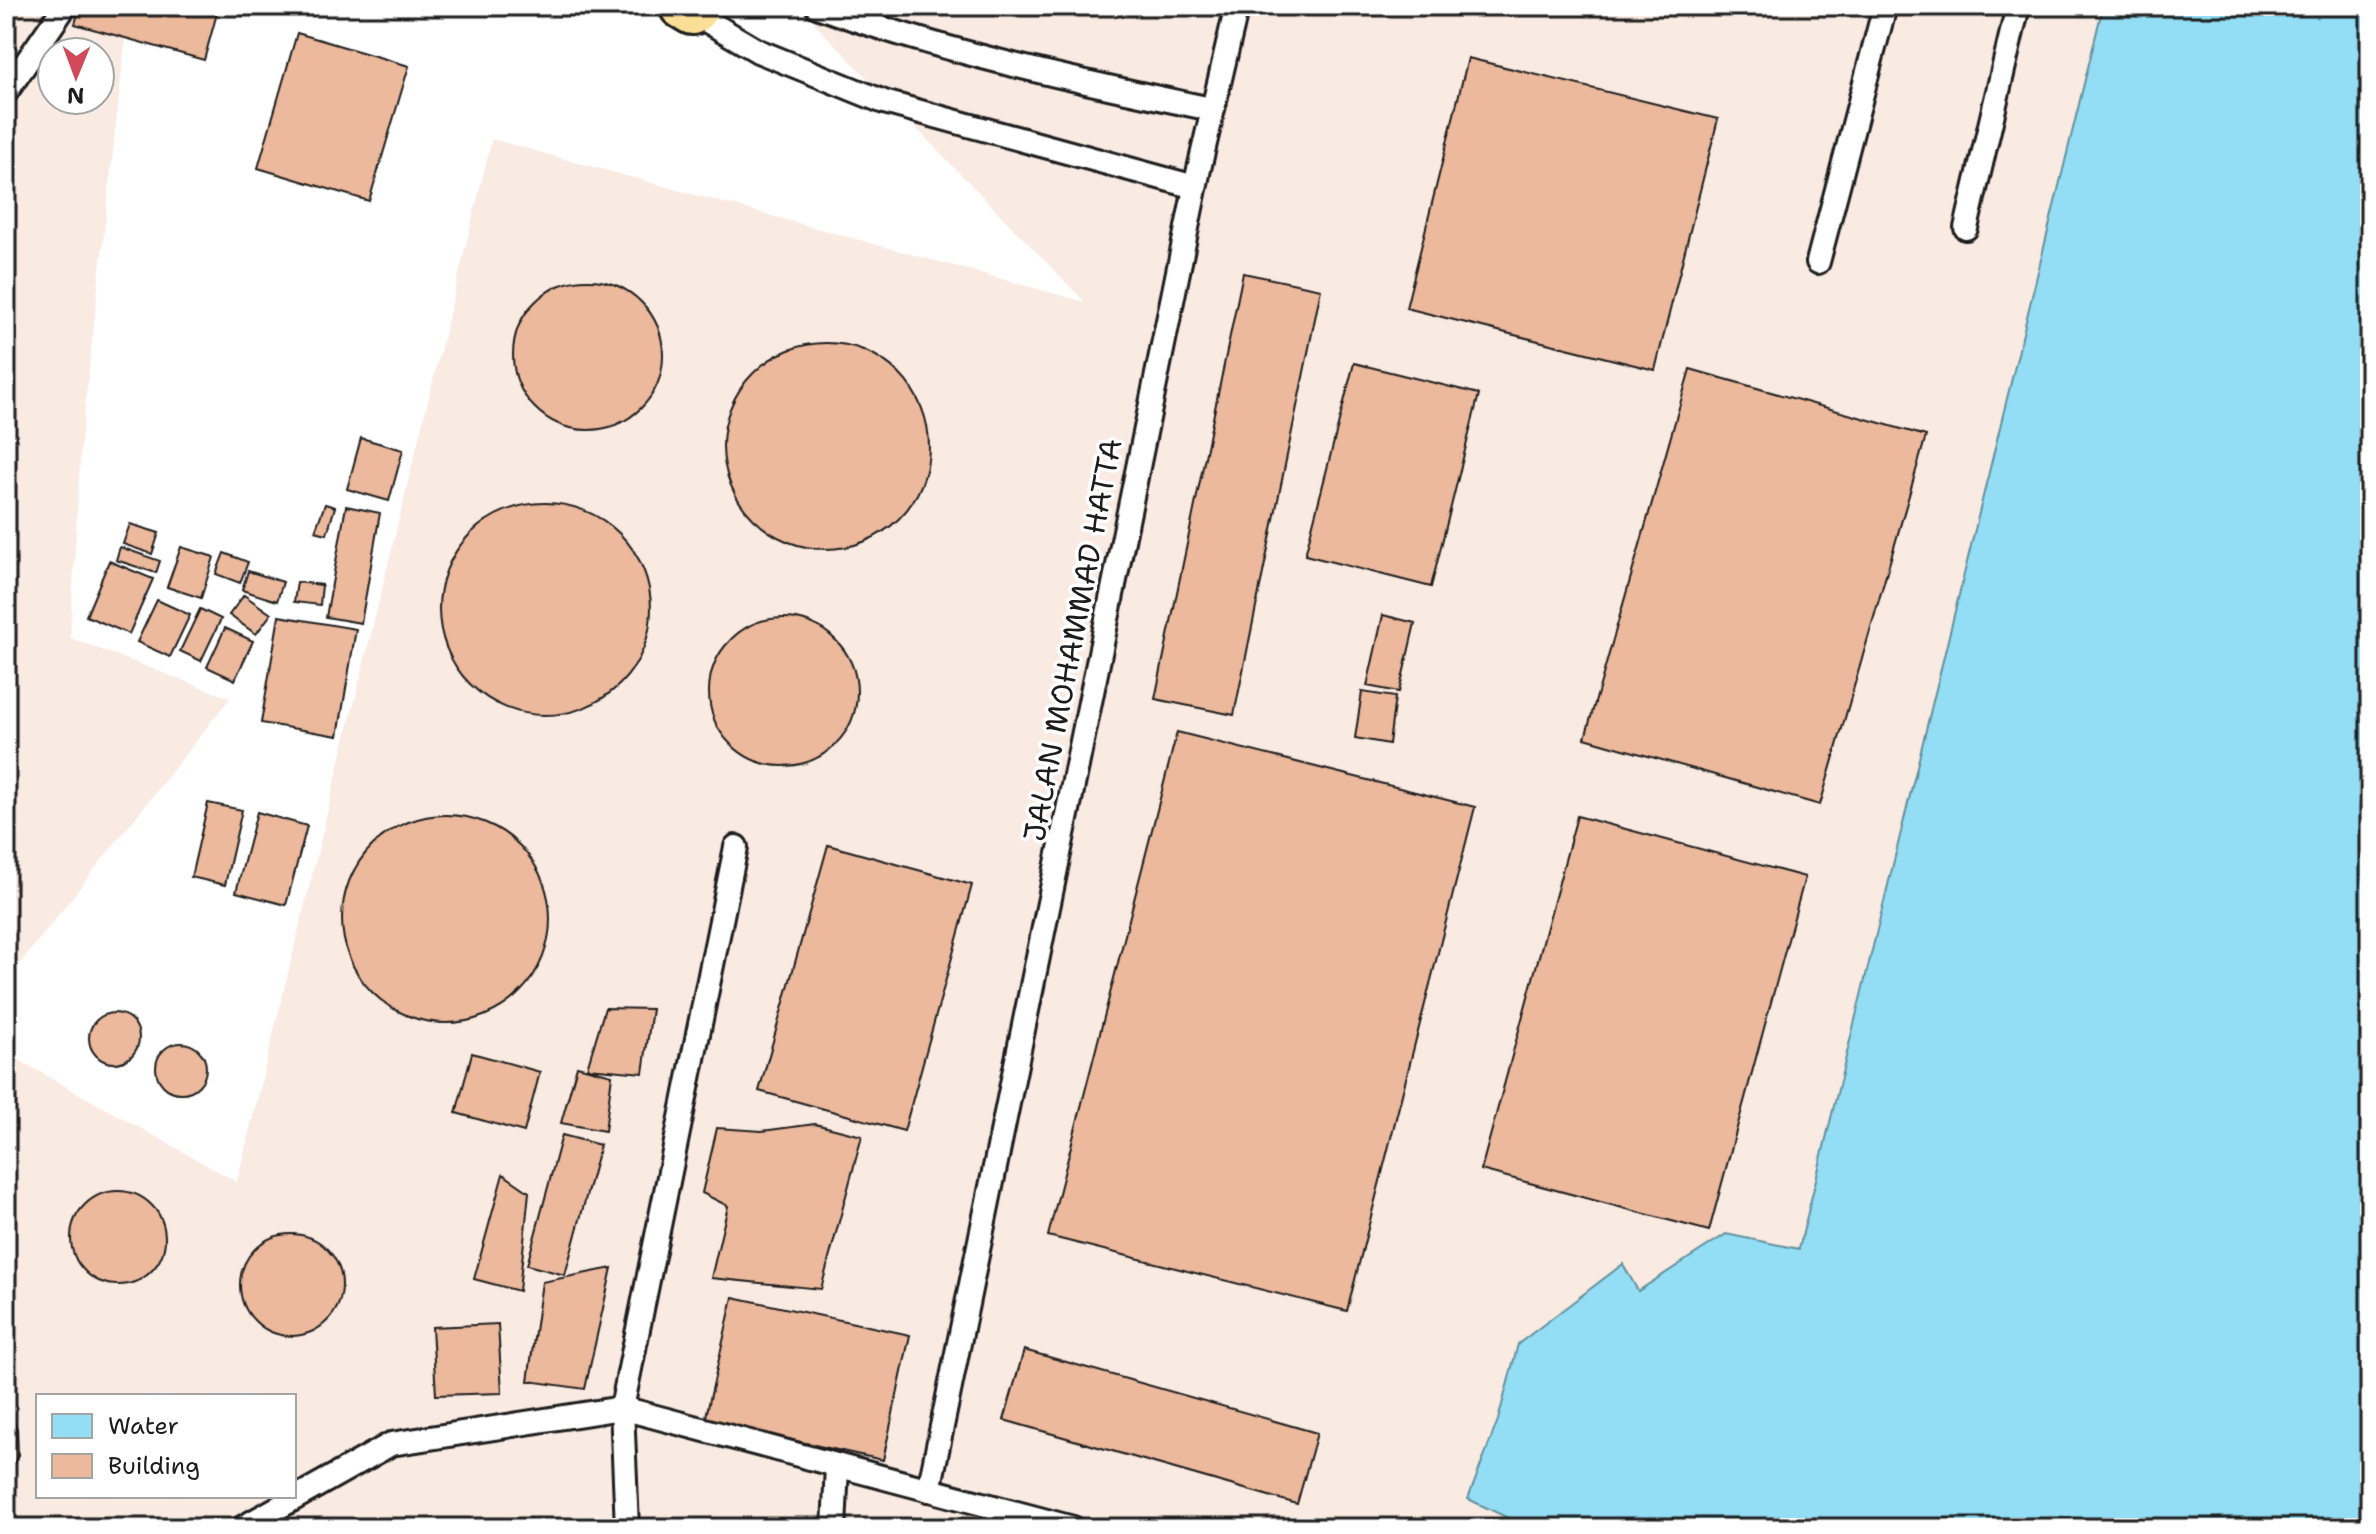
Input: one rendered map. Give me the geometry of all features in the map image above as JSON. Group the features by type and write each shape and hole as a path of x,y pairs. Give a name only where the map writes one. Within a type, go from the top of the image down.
{"lane":[{"path":"6,92 65,6"},
{"path":"817,6 903,37 1012,67 1211,109"},
{"name":"JALAN MOHAMMAD HATTA","path":"929,1490 973,1287 1211,109 1237,6"},
{"path":"1818,262 1885,6"},
{"path":"1966,228 2018,6"},
{"path":"690,8 758,51 884,102 1195,187"},
{"path":"627,1528 622,1408 736,847"},
{"path":"296,1498 391,1444 622,1408 1073,1528"},
{"path":"834,1528 837,1466"},
{"path":"242,1528 295,1498"}],"shaded area":[{"path":"6,6 129,6 81,442 70,638 230,698 6,981"},
{"path":"813,6 2103,6 1799,1250 1726,1234 1638,1291 1624,1265 1519,1344 1498,1420 1468,1499 1506,1517 1501,1528 6,1528 6,1053 237,1182 492,139 1085,302 815,24"}],"water":[{"path":"2103,6 2370,6 2370,1528 1501,1528 1506,1517 1468,1499 1498,1420 1518,1344 1623,1264 1638,1291 1726,1234 1799,1249"}],"building":[{"path":"80,6 219,6 204,60 75,24"},
{"path":"297,33 409,66 369,201 258,168"},
{"path":"1468,58 1718,119 1655,370 1406,308"},
{"path":"1243,273 1321,289 1234,715 1155,699"},
{"path":"588,280 617,286 641,302 657,326 663,355 657,384 641,408 617,424 588,430 559,424 535,408 519,384 513,355 519,326 535,302 559,286"},
{"path":"826,343 865,351 899,373 921,407 929,446 921,485 899,519 865,541 826,549 787,541 753,519 731,485 723,446 731,407 753,373 787,351"},
{"path":"1354,363 1479,394 1431,587 1305,555"},
{"path":"1690,369 1926,436 1820,805 1585,738"},
{"path":"361,438 403,450 389,501 347,489"},
{"path":"545,503 585,511 620,534 643,569 651,609 643,649 620,684 585,707 545,715 505,707 470,684 447,649 439,609 447,569 470,534 505,511"},
{"path":"325,504 335,507 327,534 315,531"},
{"path":"346,506 380,513 361,623 326,617"},
{"path":"130,524 159,533 152,554 123,544"},
{"path":"120,547 160,561 156,573 116,560"},
{"path":"181,547 214,557 201,598 167,587"},
{"path":"224,553 248,562 240,583 216,574"},
{"path":"109,561 153,579 129,634 86,616"},
{"path":"248,571 283,582 277,601 242,590"},
{"path":"297,582 322,585 320,605 294,602"},
{"path":"244,595 271,614 256,634 229,615"},
{"path":"157,600 190,615 170,657 137,642"},
{"path":"200,609 221,619 201,661 180,651"},
{"path":"1383,615 1415,623 1399,692 1367,686"},
{"path":"279,616 356,629 338,736 261,723"},
{"path":"783,618 811,624 835,640 851,664 857,692 851,720 835,744 811,760 783,766 755,760 731,744 715,720 709,692 715,664 731,640 755,624"},
{"path":"225,628 253,641 235,680 207,667"},
{"path":"1362,692 1395,697 1389,744 1355,738"},
{"path":"1177,732 1475,807 1347,1311 1048,1236"},
{"path":"208,803 242,810 225,885 191,877"},
{"path":"257,812 307,826 286,905 236,892"},
{"path":"446,815 486,822 520,845 543,879 550,919 543,959 520,993 486,1016 446,1023 406,1016 372,993 349,959 342,919 349,879 372,845 406,822"},
{"path":"1577,816 1805,877 1709,1231 1481,1170"},
{"path":"828,845 972,885 904,1131 759,1091"},
{"path":"605,1008 652,1009 643,1073 587,1068"},
{"path":"114,1013 132,1020 139,1038 132,1056 114,1063 96,1056 89,1038 96,1020"},
{"path":"181,1043 199,1050 206,1068 199,1086 181,1093 163,1086 156,1068 163,1050"},
{"path":"472,1053 540,1072 524,1132 456,1113"},
{"path":"577,1066 612,1075 605,1131 561,1123"},
{"path":"815,1124 862,1136 821,1289 711,1278 728,1206 702,1193 717,1128 762,1131"},
{"path":"562,1135 600,1145 565,1275 527,1265"},
{"path":"503,1174 529,1192 519,1291 474,1279"},
{"path":"118,1191 136,1195 151,1205 161,1220 165,1238 161,1256 151,1271 136,1281 118,1285 100,1281 85,1271 75,1256 71,1238 75,1220 85,1205 100,1195"},
{"path":"291,1234 311,1238 327,1249 338,1265 342,1285 338,1305 327,1321 311,1332 291,1336 271,1332 255,1321 244,1305 240,1285 244,1265 255,1249 271,1238"},
{"path":"612,1268 585,1389 528,1381 542,1282"},
{"path":"733,1297 910,1335 883,1460 705,1421"},
{"path":"498,1324 502,1393 436,1395 432,1327"},
{"path":"1024,1350 1317,1433 1297,1504 1004,1420"},
{"path":"6,1402 17,1429 18,1455 6,1483"}]}
